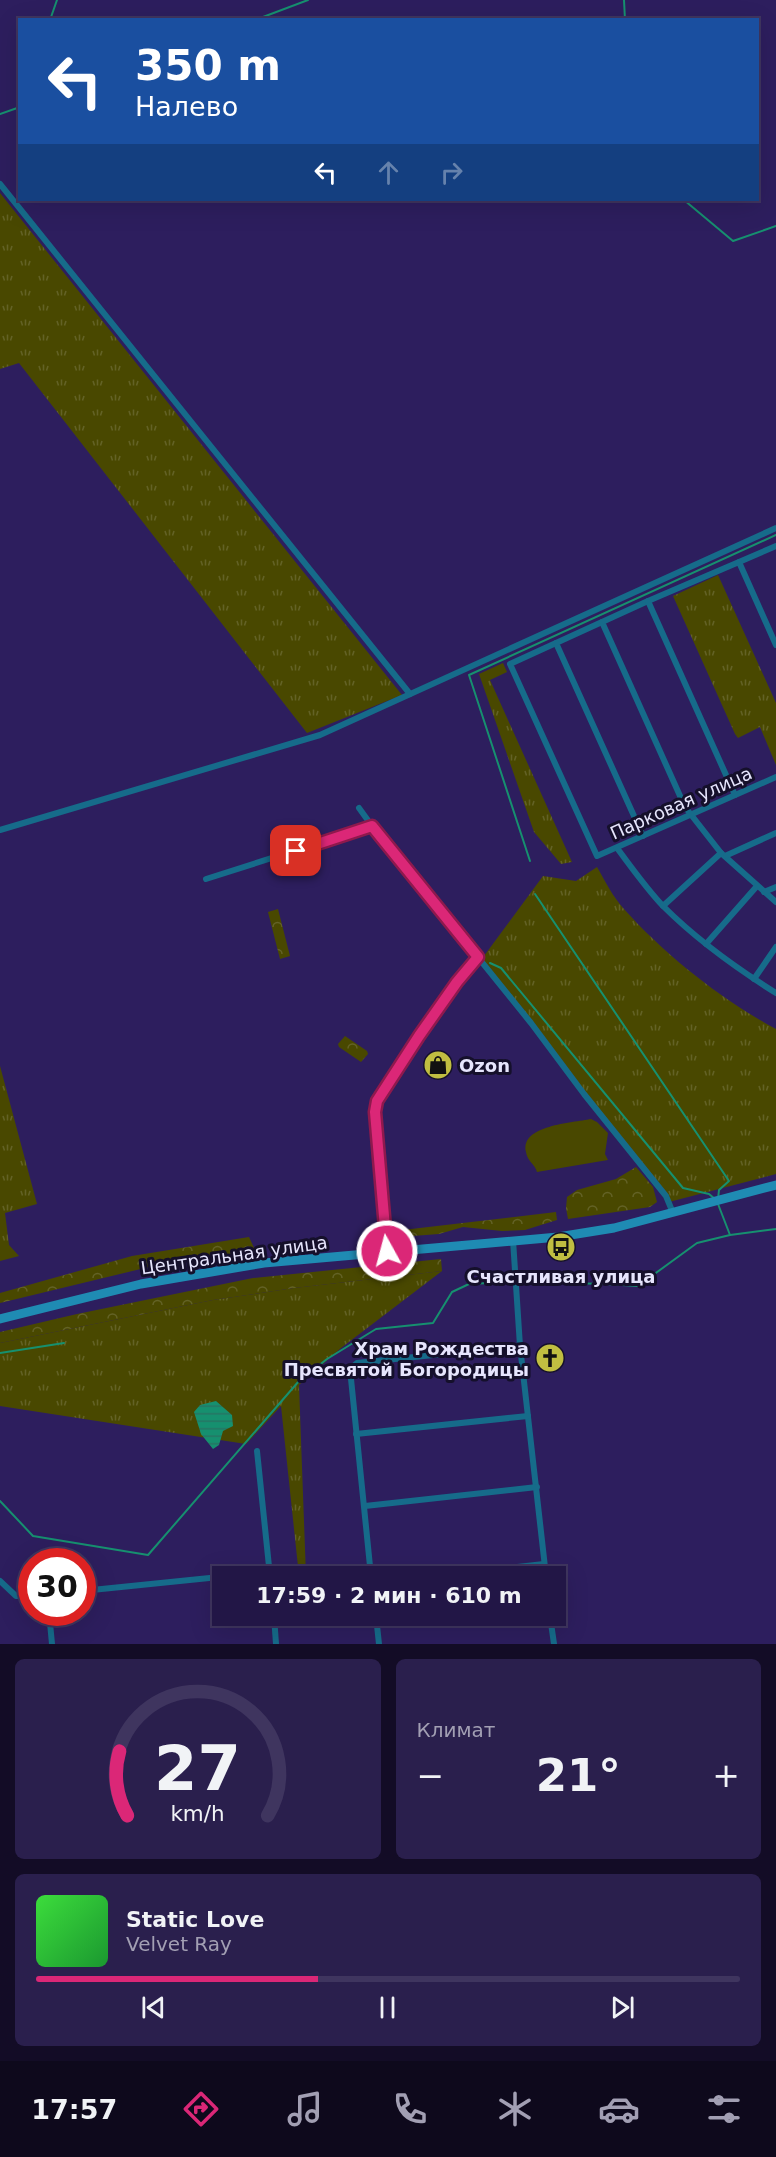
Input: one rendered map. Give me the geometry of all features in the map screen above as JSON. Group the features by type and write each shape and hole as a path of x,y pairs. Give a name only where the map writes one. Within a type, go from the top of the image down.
{"main road":[{"name":"Центральная улица","path":"0,1319 141,1284 264,1263 558,1236 614,1228 776,1185"}],"street":[{"path":"0,184 410,694"},
{"path":"0,830 313,737 776,528"},
{"path":"643,836 556,643 776,546"},
{"path":"739,562 776,645"},
{"path":"648,601 735,795"},
{"path":"602,622 685,807 723,854 776,902"},
{"name":"Парковая улица","path":"556,643 510,664 597,856 776,777"},
{"path":"358,808 666,1196 673,1213"},
{"path":"206,879 372,826"},
{"path":"663,906 723,854 776,833"},
{"path":"617,848 644,885 663,906 706,944 776,993"},
{"path":"706,944 757,886"},
{"path":"764,892 776,887"},
{"path":"754,979 776,947"},
{"path":"387,1251 375,1112 377,1101 424,1028 478,957"},
{"path":"513,1240 520,1346 544,1564 526,1566"},
{"path":"370,1566 350,1371 353,1365 520,1346"},
{"path":"356,1434 528,1416"},
{"path":"257,1451 268,1566"},
{"path":"365,1506 537,1487"},
{"path":"96,1590 212,1579"},
{"path":"0,1581 18,1596"},
{"path":"50,1626 52,1644"},
{"path":"275,1626 276,1644"},
{"path":"377,1626 379,1644"},
{"path":"551,1626 554,1644"}],"green space":[{"path":"0,193 402,695 307,733 19,363 0,369"},
{"path":"718,575 776,703 776,765 760,727 738,738 735,734 673,596"},
{"path":"503,663 507,672 490,680 572,862 561,864 534,832 479,674"},
{"path":"597,867 620,904 657,943 715,990 776,1029 776,1174 669,1202 481,960 543,876 576,881"},
{"path":"278,909 290,956 280,959 268,912"},
{"path":"345,1036 367,1051 368,1054 361,1062 339,1047 338,1044"},
{"path":"0,1066 37,1204 5,1213 9,1245 19,1256 0,1261"},
{"path":"591,1119 608,1133 605,1154 608,1160 537,1172 526,1152 526,1143 531,1136 549,1127"},
{"path":"636,1167 653,1187 657,1202 650,1207 568,1219 567,1197 577,1190 616,1179"},
{"path":"556,1212 557,1220 525,1230 502,1231 463,1227 439,1234 399,1237 394,1235 394,1231"},
{"path":"249,1237 255,1250 153,1266 0,1303 0,1293 132,1256"},
{"path":"441,1259 442,1271 213,1300 0,1343 0,1332 253,1278"},
{"path":"442,1271 341,1348 299,1385 306,1566 298,1566 281,1406 246,1444 0,1406 0,1343 213,1300"}],"shaded area":[{"path":"216,1401 232,1415 233,1426 223,1431 219,1445 213,1449 201,1434 194,1412 200,1405"}],"waterway":[{"path":"51,18 57,0"},
{"path":"260,18 308,0"},
{"path":"624,0 625,18"},
{"path":"0,114 18,108"},
{"path":"685,201 733,241 776,226"},
{"path":"530,861 469,675 776,535"},
{"path":"535,894 729,1181 719,1190 718,1199"},
{"path":"490,963 501,968 683,1188 709,1194 715,1199"},
{"path":"718,1204 730,1235"},
{"path":"526,1282 638,1286 697,1243 730,1235 776,1229"},
{"path":"0,1501 33,1536 148,1555 299,1381 327,1359 376,1329 433,1323 452,1292 469,1284 510,1282"},
{"path":"0,1353 64,1343"}],"place":[{"name":"Ozon","path":"438,1065"},
{"name":"Счастливая улица","path":"561,1247"},
{"name":"Храм Рождества Пресвятой Богородицы","path":"550,1358"}],"route":[{"path":"296,851 372,826 478,957 457,982 419,1036 377,1101 375,1112 387,1251"}]}
